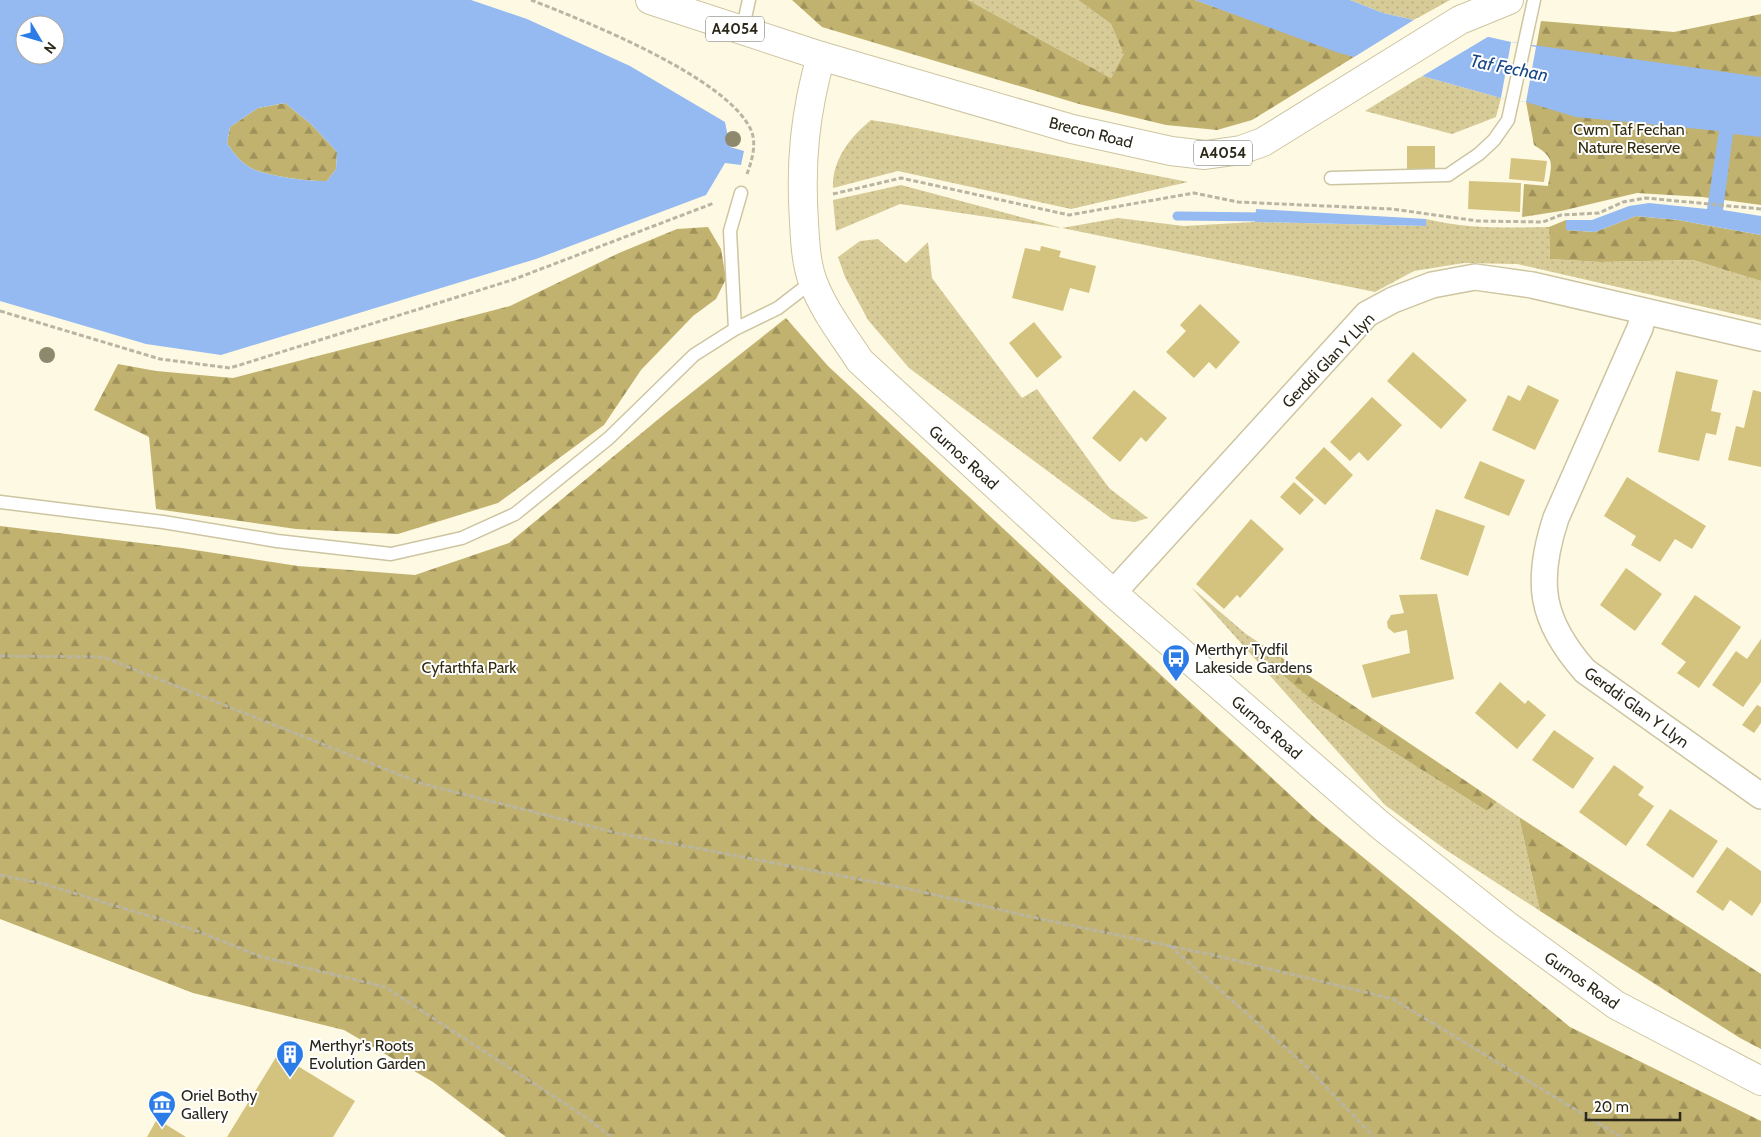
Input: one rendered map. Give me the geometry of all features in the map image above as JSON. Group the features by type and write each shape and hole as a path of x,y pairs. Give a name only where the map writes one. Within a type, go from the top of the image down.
{"street":[{"name":"Brecon Road","path":"650,0 821,56 1072,129 1171,151 1205,154 1241,150 1263,142 1460,20 1509,0"},
{"name":"Gurnos Road","path":"821,56 806,119 802,194 805,240 813,281 830,317 860,361 1113,593 1380,825 1505,924 1616,1005 1761,1081"},
{"name":"Gerddi Glan Y Llyn","path":"1113,593 1367,314 1393,300 1432,285 1475,277 1532,285 1761,338"},
{"name":"Gerddi Glan Y Llyn","path":"1644,312 1640,328 1556,518 1548,542 1544,567 1544,594 1549,615 1566,649 1585,671 1761,796"}],"lane":[{"path":"742,31 749,0"},
{"path":"1331,178 1448,174 1479,154 1494,140 1508,120 1514,100 1534,0"},
{"path":"735,329 730,231 741,193"},
{"path":"0,502 163,522 277,541 391,554 462,538 515,514 609,438 694,355 735,329 778,308 813,281"}],"path":[{"path":"0,311 160,359 230,368 512,280 741,193 754,154 751,130 737,110 719,92 645,49 576,17 532,0"},
{"path":"802,194 835,194 901,178 1069,215 1194,193 1238,202 1392,209 1478,221 1543,222 1560,215 1599,213 1623,202 1646,198 1761,210"},
{"path":"0,656 103,657 423,784 608,830 905,888 1041,920 1169,946 1393,999 1620,1137"},
{"path":"0,875 44,884 192,929 262,957 385,987 587,1118 611,1137"},
{"path":"1169,946 1304,1064 1374,1137"}],"shaded area":[{"path":"968,0 1078,0 1111,24 1125,54 1111,78"},
{"path":"1350,0 1450,0 1414,20 1383,13"},
{"path":"1422,76 1501,98 1496,117 1452,134 1365,111"},
{"path":"871,120 1188,182 1071,209 898,171 833,188 833,178 844,150 856,134"},
{"path":"901,185 1062,228 900,204 836,231 833,200"},
{"path":"1118,218 1184,226 1255,222 1425,226 1426,219 1456,225 1503,228 1549,227 1550,259 1600,262 1693,260 1761,281 1761,320 1517,264 1464,263 1414,271 1375,292 1062,228"},
{"path":"878,239 906,263 928,242 932,278 1022,398 1037,389 1109,488 1148,518 1135,522 1112,519 909,368 868,320 845,277 838,257 860,241"},
{"path":"1191,587 1246,634 1281,657 1279,672 1314,702 1487,811 1497,802 1519,817 1540,911 1446,850 1385,805"}],"green space":[{"path":"792,0 968,0 1111,78 1124,54 1111,24 1078,0 1195,0 1354,57 1252,120 1217,130 1166,125 1079,104 822,27"},
{"name":"Cwm Taf Fechan Nature Reserve","path":"1761,14 1761,205 1702,197 1637,193 1561,211 1522,217 1524,184 1548,186 1551,166 1549,157 1534,145 1526,102 1541,21 1674,32"},
{"path":"285,103 311,124 337,152 336,169 327,181 291,178 255,170 246,165 227,143 230,127 258,108"},
{"path":"1636,216 1678,220 1761,235 1761,281 1693,260 1600,262 1550,259 1549,227 1566,220 1566,230 1595,232"},
{"path":"708,227 721,249 726,279 716,299 693,316 641,370 604,425 498,503 398,534 296,529 156,509 149,437 94,410 118,364 156,371 233,378 510,306 619,253 677,229"},
{"name":"Cyfarthfa Park","path":"786,318 828,366 1314,817 1570,1027 1761,1121 1761,1137 506,1137 433,1082 344,1030 193,993 0,919 0,526 182,548 298,566 415,575 509,543 667,412"},
{"path":"1281,657 1497,802 1487,811 1314,702 1279,672"},
{"path":"1519,817 1761,974 1761,1049 1740,1038 1540,911"}],"water":[{"path":"0,0 471,0 527,19 630,66 725,122 730,147 744,151 741,165 725,163 706,195 536,259 221,355 146,344 0,301","holes":["285,103 311,124 337,152 336,169 327,181 291,178 255,170 246,165 227,143 230,127 258,108"]},
{"name":"Taf Fechan","path":"1195,0 1350,0 1383,13 1511,42 1761,77 1761,137 1733,134 1723,210 1761,216 1761,235 1678,220 1636,216 1595,232 1566,230 1566,220 1592,220 1629,206 1649,203 1707,209 1719,131 1576,117 1336,52"},
{"path":"1256,209 1426,219 1426,226 1255,222"}],"pier":[{"path":"1417,18 1491,35 1419,78 1351,59"},
{"path":"1511,42 1536,47 1526,102 1501,98"}],"building":[{"path":"1407,146 1435,146 1435,171 1407,171"},
{"path":"1511,158 1547,161 1544,182 1509,179"},
{"path":"1469,181 1521,183 1520,212 1468,209"},
{"path":"1041,246 1061,251 1059,257 1096,266 1089,293 1070,288 1063,311 1012,298 1025,248 1040,251"},
{"path":"1200,304 1240,342 1216,369 1209,362 1194,378 1166,352 1186,331 1180,325"},
{"path":"1034,322 1062,357 1037,378 1009,343"},
{"path":"1413,352 1467,400 1441,429 1387,381"},
{"path":"1676,371 1718,380 1711,411 1721,413 1716,435 1706,433 1699,461 1658,452"},
{"path":"1528,385 1559,400 1535,450 1492,430 1508,395 1520,401"},
{"path":"1134,390 1167,418 1146,442 1141,437 1120,462 1092,438"},
{"path":"1753,390 1761,392 1761,467 1728,460 1736,426 1744,428"},
{"path":"1372,397 1402,425 1368,461 1359,452 1350,461 1330,442"},
{"path":"1324,447 1353,475 1325,505 1295,478"},
{"path":"1480,461 1525,480 1509,516 1464,498"},
{"path":"1627,477 1706,526 1692,549 1675,539 1660,562 1631,545 1636,536 1604,516"},
{"path":"1294,482 1314,500 1300,515 1280,497"},
{"path":"1436,509 1485,526 1468,576 1420,559"},
{"path":"1251,519 1284,549 1240,598 1237,595 1224,609 1196,584"},
{"path":"1626,568 1662,594 1635,631 1600,605"},
{"path":"1437,594 1454,679 1372,698 1362,665 1410,653 1407,630 1394,633 1388,628 1387,622 1391,615 1404,613 1399,595"},
{"path":"1695,595 1741,627 1699,688 1677,673 1686,662 1661,644"},
{"path":"1761,639 1761,682 1743,707 1712,685 1736,651 1747,659"},
{"path":"1500,682 1525,704 1528,700 1546,715 1517,749 1475,713"},
{"path":"1757,705 1761,707 1761,723 1754,733 1742,725"},
{"path":"1554,730 1594,758 1573,789 1532,760"},
{"path":"1614,765 1644,787 1638,795 1654,806 1626,846 1579,812"},
{"path":"1670,809 1718,841 1693,878 1646,845"},
{"path":"1727,847 1761,871 1761,902 1752,916 1730,900 1723,911 1696,892"},
{"name":"Merthyr's Roots Evolution Garden","path":"278,1054 355,1101 333,1137 227,1137"},
{"name":"Oriel Bothy Gallery","path":"157,1119 186,1137 147,1137"}],"waterway":[{"path":"1177,216 1267,217"}],"place":[{"name":"Merthyr Tydfil Lakeside Gardens","path":"1176,682"},
{"name":"Merthyr's Roots Evolution Garden","path":"290,1078"},
{"name":"Oriel Bothy Gallery","path":"162,1128"}]}
